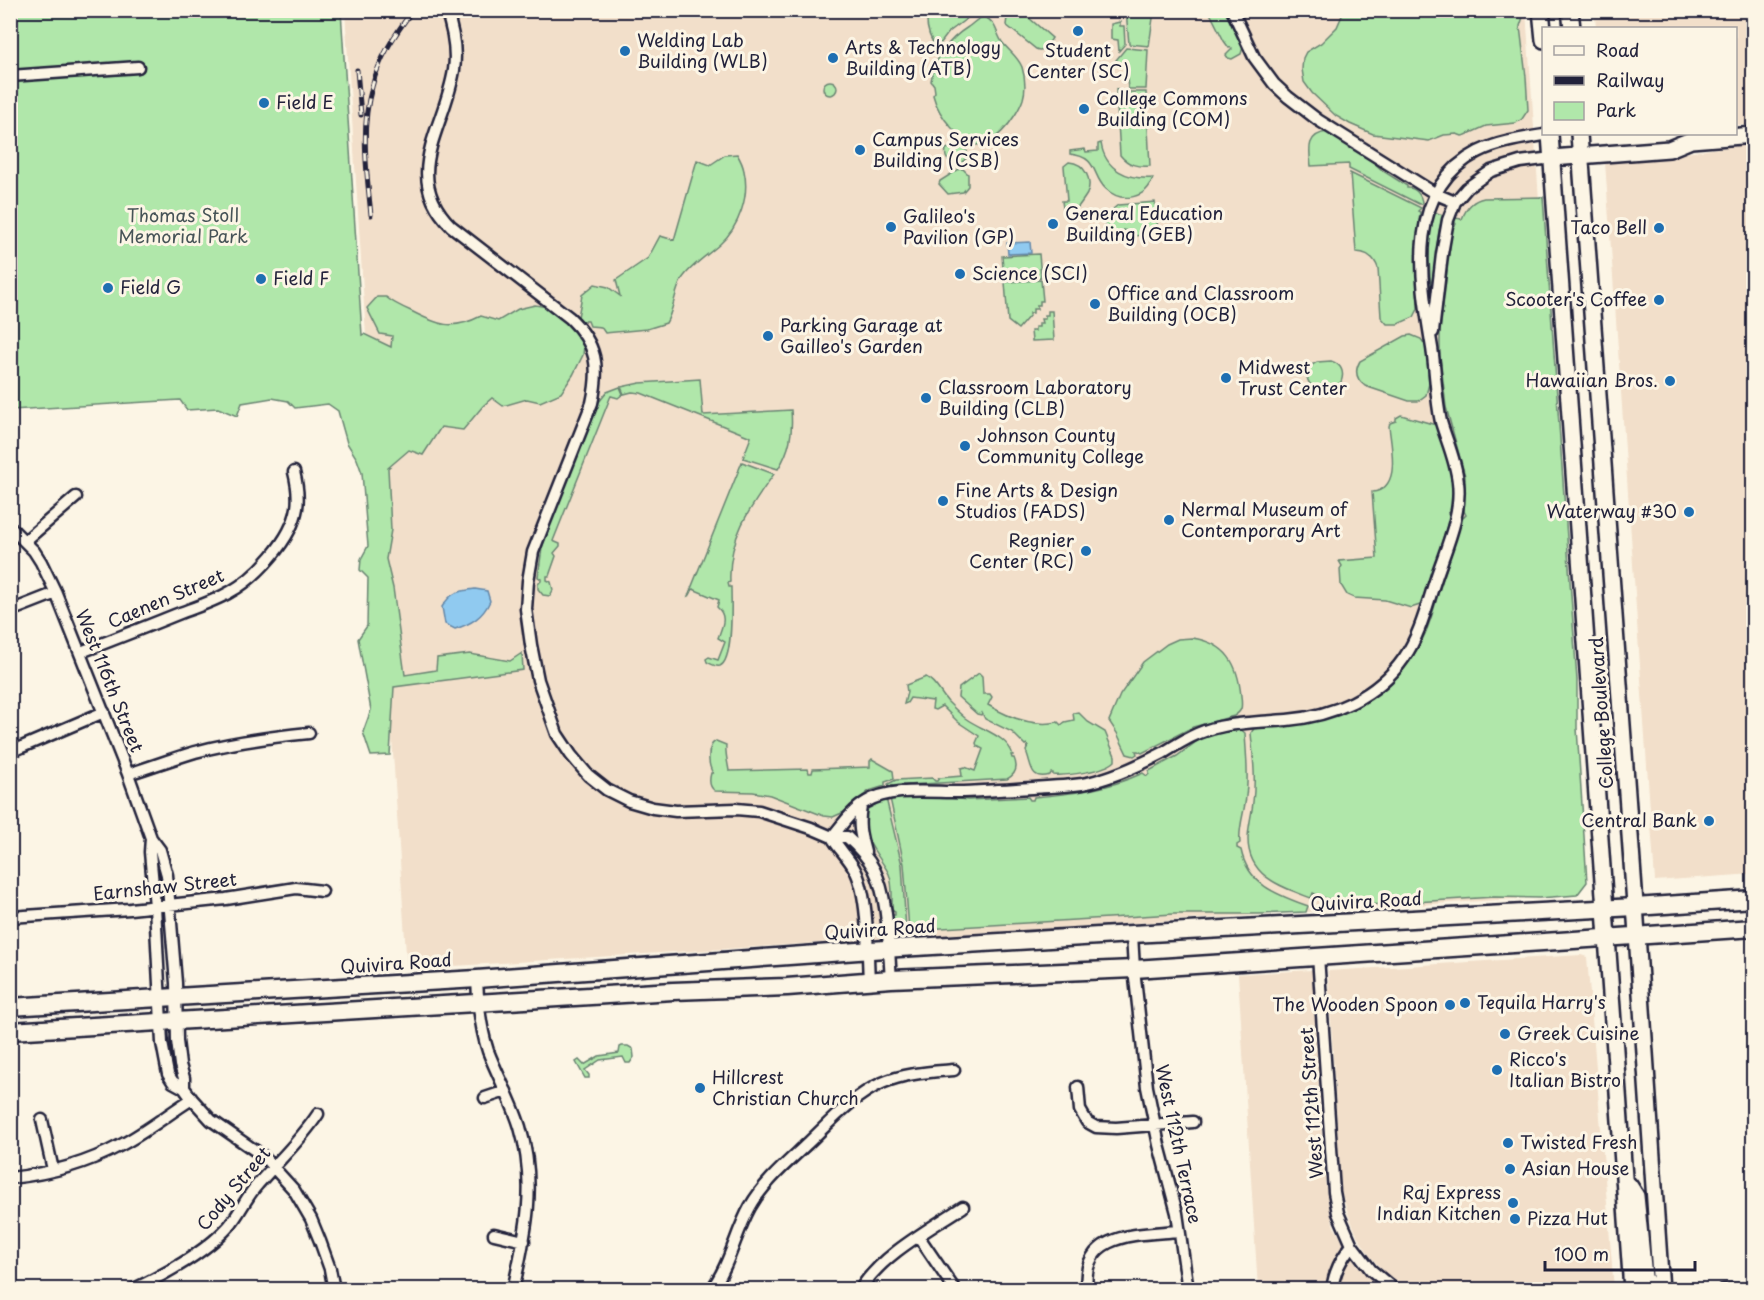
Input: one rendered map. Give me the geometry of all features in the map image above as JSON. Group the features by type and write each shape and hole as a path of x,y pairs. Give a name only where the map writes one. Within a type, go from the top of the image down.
{"main road":[{"path":"1541,10 1543,27"},
{"path":"1570,10 1572,27"},
{"name":"College Boulevard","path":"1550,135 1632,1290"},
{"name":"College Boulevard","path":"1579,135 1661,1290"},
{"path":"1552,158 1669,149 1684,137 1754,135"},
{"name":"Quivira Road","path":"10,1007 477,979 867,950 1754,899"},
{"path":"10,1031 673,991 1134,969 1754,928"},
{"path":"1625,1181 1636,1196 1644,1277 1650,1290"}],"street":[{"path":"446,10 454,40 455,54 451,83 427,162 426,176 432,202 439,214 451,226 570,318 591,345 596,366 597,382 592,403 533,552 528,581 526,609 531,645 538,680 558,734 571,755 588,775 608,790 629,801 675,811 736,809 759,811 832,837 847,837 860,849 874,868 883,892 891,979"},
{"path":"1232,10 1254,57 1274,84 1288,97 1318,120 1436,194 1455,202"},
{"path":"10,76 138,67"},
{"path":"832,837 861,806 886,794 994,791 1092,782 1125,771 1200,732 1220,726 1314,717 1335,711 1358,700 1390,676 1412,644 1457,511 1458,482 1455,464 1441,422 1425,305 1422,250 1427,213 1436,194 1463,162 1495,145 1545,135"},
{"path":"1432,348 1442,254 1448,220 1455,202 1467,188 1491,171 1520,162 1552,158"},
{"name":"Caenen Street","path":"81,652 209,602 249,579 266,563 280,544 297,511 298,488 294,472"},
{"path":"25,541 76,497"},
{"name":"West 116th Street","path":"10,527 25,541 41,562 56,593 81,652 151,838 160,850 166,875 169,905 169,1023 184,1078 184,1088 212,1120 255,1150 294,1190 311,1219 330,1269 334,1290"},
{"path":"10,611 56,593"},
{"path":"10,752 104,712"},
{"path":"128,774 232,743 309,732"},
{"path":"861,806 858,820 859,831 866,858"},
{"path":"832,837 839,850 854,868 862,889 869,981"},
{"name":"West 116th Street","path":"151,838 150,852 155,906 168,998"},
{"name":"Earnshaw Street","path":"10,917 169,905 296,888 322,891"},
{"name":"West 112th Terrace","path":"1132,934 1143,1059 1154,1125 1177,1214 1188,1290"},
{"name":"West 112th Street","path":"1318,956 1334,1192 1338,1213 1352,1245 1371,1270 1395,1290"},
{"path":"477,979 483,1031 488,1049 520,1127 529,1174 525,1241 513,1290"},
{"path":"711,1290 723,1273 740,1226 756,1196 770,1179 846,1107 863,1094 892,1079 920,1073 954,1070"},
{"path":"1078,1087 1080,1110 1087,1122 1096,1127 1193,1122"},
{"path":"485,1098 506,1091"},
{"path":"10,1178 29,1176 94,1158 122,1144 192,1099"},
{"name":"Cody Street","path":"132,1290 192,1257 215,1240 235,1218 256,1186 300,1138 318,1114"},
{"path":"42,1120 53,1170"},
{"path":"860,1290 875,1270 890,1257 963,1207"},
{"path":"1087,1290 1088,1267 1094,1254 1104,1244 1126,1236 1178,1231"},
{"path":"494,1234 525,1241"},
{"path":"919,1237 954,1290"},
{"path":"1332,1290 1333,1278 1341,1259 1352,1245"},
{"path":"1723,1290 1754,1289"}],"shaded area":[{"name":"Johnson County Community College","path":"345,11 1526,11 1586,882 1577,895 407,969"},
{"path":"1674,11 1753,11 1753,125 1737,125 1737,27 1596,27 1595,16"},
{"path":"1753,143 1753,874 1655,881 1605,162 1612,159 1679,154"},
{"path":"1581,955 1587,957 1614,1289 1410,1290 1402,1286 1385,1273 1370,1256 1358,1237 1341,1191 1328,971"},
{"path":"1312,970 1324,1172 1328,1202 1334,1227 1357,1265 1381,1289 1258,1289 1238,974"}],"green space":[{"path":"927,10 973,11 949,32 937,48 928,31"},
{"name":"Thomas Stoll Memorial Park","path":"11,11 341,11 362,335 391,347 392,336 380,334 367,308 377,297 386,297 437,323 453,325 462,324 481,316 498,321 518,309 535,305 548,307 579,334 584,345 583,355 561,393 540,402 527,399 503,406 492,398 463,430 441,427 423,455 409,450 388,468 391,530 386,559 393,588 405,675 436,670 437,658 470,654 510,661 522,653 523,670 394,687 390,755 371,756 363,732 371,710 358,639 367,626 368,578 360,570 361,559 368,546 362,473 347,443 338,411 328,404 295,408 288,401 272,398 242,403 237,416 218,408 187,410 180,400 11,410"},
{"path":"1019,11 1052,38 1044,49 1036,49 1006,25 1007,18"},
{"path":"1126,11 1154,11 1149,46 1129,44"},
{"path":"1209,11 1227,11 1243,47 1241,54 1232,59 1228,58 1226,55 1232,49 1224,41"},
{"path":"1344,11 1525,11 1520,26 1528,110 1516,123 1486,126 1466,135 1444,135 1429,141 1373,134 1350,124 1336,116 1312,93 1304,82 1302,69 1306,52 1321,43 1337,27"},
{"path":"984,17 993,24 1002,42 1020,63 1025,87 1020,107 1009,124 994,139 976,145 963,140 945,120 934,99 934,85 931,81 935,65 943,50 961,32 979,18"},
{"path":"1120,22 1120,26 1124,26 1125,44 1119,51 1118,40 1111,39 1111,24"},
{"path":"1126,48 1148,50 1146,89 1128,89 1126,67 1116,60"},
{"path":"830,81 835,83 837,88 835,93 830,95 825,93 823,88 825,83"},
{"path":"1116,89 1127,95 1127,92 1146,92 1150,166 1133,165 1120,155"},
{"path":"1328,132 1341,142 1342,140 1361,151 1407,188 1418,192 1422,204 1349,169 1349,164 1311,166 1310,144 1312,139 1321,133"},
{"path":"1101,143 1107,160 1113,166 1127,175 1153,178 1150,185 1133,197 1112,194 1101,184 1093,167 1086,159 1070,154 1070,151 1085,149 1086,152 1098,151 1098,144"},
{"path":"955,146 963,147 967,151 967,157 962,163 957,160 949,161 946,157 946,149"},
{"path":"737,154 743,167 745,181 744,201 738,220 727,237 682,279 666,323 647,329 605,333 601,327 590,326 588,321 582,321 578,317 582,295 595,284 608,287 620,296 616,280 648,258 660,236 674,240 697,160 710,165 725,155"},
{"path":"1069,162 1083,169 1089,183 1087,194 1076,207 1076,212 1068,212 1063,208 1062,201 1067,201 1064,166"},
{"path":"959,169 963,169 968,174 968,186 963,192 948,194 939,184 940,181"},
{"path":"1350,173 1421,208 1418,211 1420,212 1416,250 1418,309 1414,317 1398,324 1387,324 1381,317 1376,264 1370,256 1356,252"},
{"path":"1543,197 1577,680 1577,728 1587,882 1577,895 1539,898 1494,897 1352,906 1339,904 1313,893 1311,898 1269,879 1254,863 1250,852 1248,834 1254,785 1251,733 1255,727 1281,725 1286,728 1286,725 1332,716 1351,709 1369,699 1400,673 1423,638 1462,519 1466,515 1464,511 1465,476 1446,407 1440,356 1440,332 1452,229 1456,224 1454,221 1455,218 1462,219 1470,205 1480,199"},
{"path":"1155,202 1158,230 1153,238 1142,235 1129,237 1129,232 1124,230 1120,234 1121,238 1110,239 1109,227 1105,227 1104,217 1109,216 1118,205"},
{"path":"1434,212 1443,215 1431,291 1428,243"},
{"path":"1039,254 1041,277 1004,280 1002,256"},
{"path":"1041,280 1043,301 1040,301 1037,309 1033,309 1033,313 1030,313 1018,329 1008,321 1005,282"},
{"path":"1048,311 1052,311 1054,340 1032,341 1031,331 1039,327 1039,323 1042,323 1041,319 1045,319"},
{"path":"1411,335 1421,339 1426,346 1429,384 1426,395 1418,401 1409,401 1365,386 1358,378 1357,371 1360,361 1405,336"},
{"path":"1331,361 1341,369 1343,375 1341,382 1322,389 1311,385 1307,374 1310,366 1317,362"},
{"path":"700,379 703,415 791,410 790,441 778,469 743,458 751,437 641,393 624,394 621,387 640,383"},
{"path":"620,387 623,394 618,398 611,396 610,398 553,541 560,546 554,553 556,556 549,576 547,576 553,590 550,596 543,595 538,589 541,579 538,577 542,548 551,520 599,402 607,392"},
{"path":"1401,415 1436,425 1448,456 1454,496 1423,602 1411,608 1385,600 1354,598 1347,595 1341,585 1340,569 1342,566 1339,561 1377,558 1372,492 1388,483 1392,466 1389,426"},
{"path":"742,462 774,474 756,499 736,538 728,583 731,587 730,642 724,662 716,666 707,662 706,659 709,657 718,660 725,642 718,638 723,622 722,614 717,607 719,600 693,589 688,596"},
{"path":"1192,638 1214,645 1228,657 1237,674 1242,703 1240,710 1234,716 1193,727 1142,753 1136,751 1137,754 1134,756 1127,754 1109,721 1120,695 1143,662 1167,644 1178,639"},
{"path":"979,673 982,676 983,694 990,694 992,697 988,705 1021,720 1040,723 1058,722 1061,725 1074,720 1073,713 1078,712 1088,722 1105,732 1115,761 1103,768 1077,774 1053,775 1051,773 1038,776 1032,770 1026,751 1027,744 1025,745 1012,732 985,719 982,713 977,714 958,697 959,688"},
{"path":"926,677 965,718 1005,742 1016,764 1013,775 1007,779 889,786 888,784 896,780 932,778 937,781 939,778 962,776 961,768 965,767 975,771 983,749 976,743 979,736 958,722 942,706 935,710 932,709 933,701 910,698 904,704 906,685"},
{"path":"1239,728 1245,733 1247,780 1240,843 1237,848 1241,850 1250,872 1257,880 1275,893 1308,906 1306,912 1174,914 909,930 904,864 890,798 930,796 968,800 1028,797 1033,800 1034,797 1090,790 1143,773 1147,776 1149,771 1177,756 1204,736"},
{"path":"716,741 726,745 729,771 808,769 809,773 812,773 813,769 870,767 872,759 893,771 894,779 885,782 885,786 869,791 844,812 833,817 824,816 770,795 715,791 710,783 711,773 713,773 709,756 711,747"},
{"path":"886,798 902,865 906,930 895,931 890,878 868,840 862,822 863,813 869,806"},
{"path":"622,1046 633,1049 634,1057 630,1063 626,1063 623,1057 600,1060 585,1070 589,1078 585,1078 576,1062 579,1060 584,1065 599,1056 619,1053"}],"water":[{"path":"1030,242 1031,253 1008,254 1007,243"},
{"path":"475,589 487,591 490,601 480,616 455,629 445,624 442,607 449,598 459,592"}],"railway":[{"path":"371,215 365,135 368,103 383,56 413,10"},
{"path":"357,70 361,115"}],"place":[{"name":"Student Center (SC)","path":"1078,31"},
{"name":"Welding Lab Building (WLB)","path":"625,51"},
{"name":"Arts & Technology Building (ATB)","path":"833,58"},
{"name":"Field E","path":"264,103"},
{"name":"College Commons Building (COM)","path":"1084,109"},
{"name":"Campus Services Building (CSB)","path":"860,150"},
{"name":"General Education Building (GEB)","path":"1053,224"},
{"name":"Galileo's Pavilion (GP)","path":"891,227"},
{"name":"Taco Bell","path":"1659,228"},
{"name":"Science (SCI)","path":"960,274"},
{"name":"Field F","path":"261,279"},
{"name":"Field G","path":"108,288"},
{"name":"Scooter's Coffee","path":"1659,300"},
{"name":"Office and Classroom Building (OCB)","path":"1095,304"},
{"name":"Parking Garage at Gailleo's Garden","path":"768,336"},
{"name":"Midwest Trust Center","path":"1226,378"},
{"name":"Hawaiian Bros.","path":"1670,381"},
{"name":"Classroom Laboratory Building (CLB)","path":"926,398"},
{"name":"Johnson County Community College","path":"965,446"},
{"name":"Fine Arts & Design Studios (FADS)","path":"943,501"},
{"name":"Waterway #30","path":"1689,512"},
{"name":"Nermal Museum of Contemporary Art","path":"1169,520"},
{"name":"Regnier Center (RC)","path":"1086,551"},
{"name":"Central Bank","path":"1709,821"},
{"name":"Tequila Harry's","path":"1465,1003"},
{"name":"The Wooden Spoon","path":"1450,1005"},
{"name":"Greek Cuisine","path":"1505,1034"},
{"name":"Ricco's Italian Bistro","path":"1497,1070"},
{"name":"Hillcrest Christian Church","path":"700,1088"},
{"name":"Twisted Fresh","path":"1508,1143"},
{"name":"Asian House","path":"1510,1169"},
{"name":"Raj Express Indian Kitchen","path":"1513,1203"},
{"name":"Pizza Hut","path":"1515,1219"}]}
